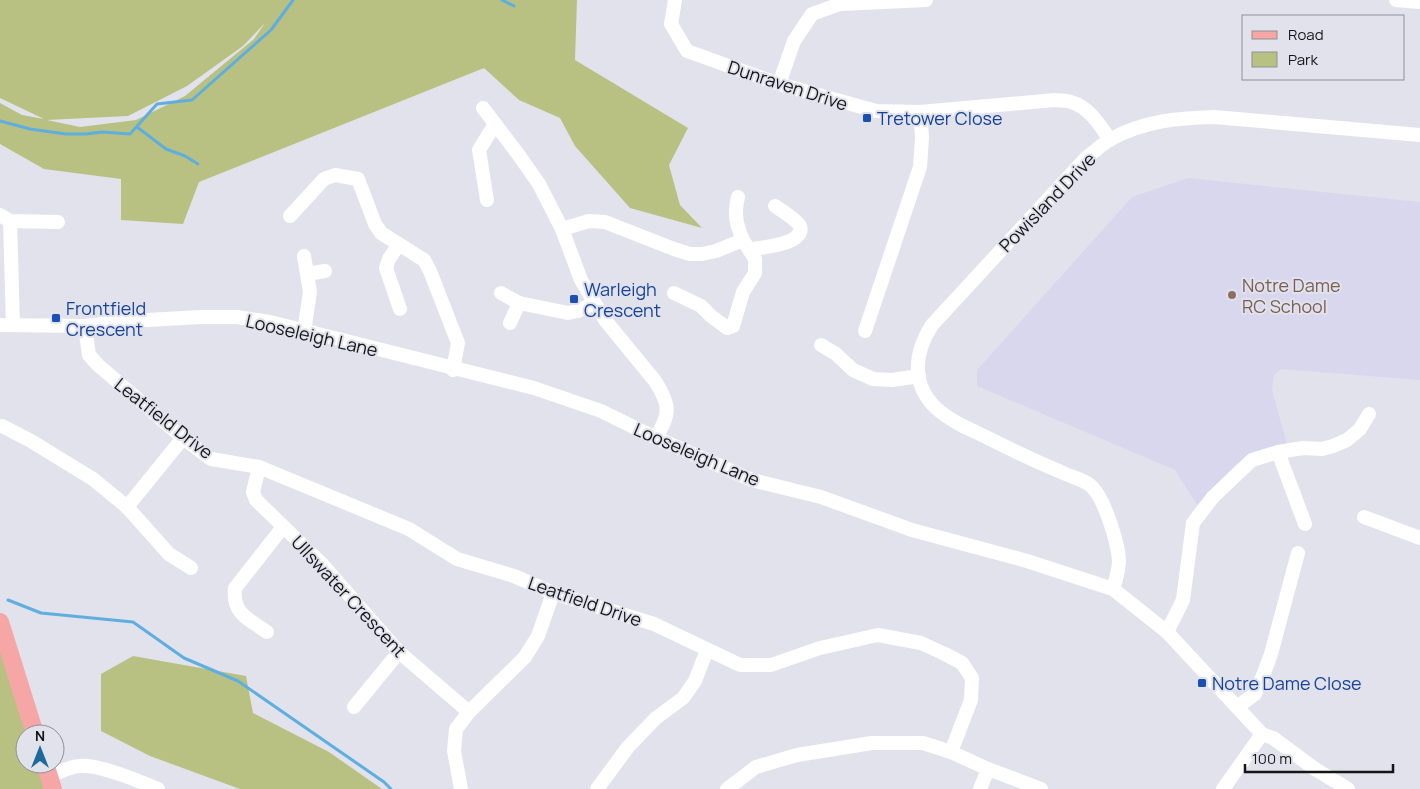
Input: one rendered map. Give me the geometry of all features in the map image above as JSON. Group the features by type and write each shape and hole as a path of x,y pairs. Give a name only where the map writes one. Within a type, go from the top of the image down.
{"main road":[{"path":"0,622 33,724"}],"street":[{"name":"Dunraven Drive","path":"675,0 671,24 687,52 779,84 876,111 920,112 1055,100 1070,102 1084,109 1097,121 1110,140"},
{"path":"779,84 794,41 812,14 840,4 926,0"},
{"path":"1396,0 1420,2"},
{"path":"483,108 539,184 562,229 581,280 605,320 655,381 666,401 666,420 656,438"},
{"path":"865,331 920,167 922,137 920,112"},
{"name":"Powisland Drive","path":"1113,589 1118,574 1118,550 1103,504 1090,486 952,420 937,409 928,399 919,376 917,359 920,348 932,325 1079,166 1110,140 1152,122 1188,118 1239,119 1420,135"},
{"path":"487,200 480,150 494,124"},
{"path":"292,207 324,179 335,175 358,179 375,224 381,233 424,260 430,271 458,343 453,370"},
{"path":"674,292 694,302 728,328 733,326 744,311 743,292 755,273 755,259 736,224 735,215 738,197"},
{"path":"562,229 589,221 605,222 674,249 690,254 702,254 747,245 782,244 796,238 800,232 797,223 775,206"},
{"path":"7,325 5,218 58,222"},
{"path":"399,244 389,259 386,268 400,309"},
{"path":"304,256 310,292 304,332"},
{"path":"307,274 325,271"},
{"path":"501,293 519,303 568,313 578,311 594,302"},
{"path":"510,323 519,303"},
{"name":"Looseleigh Lane","path":"7,325 85,326 201,316 237,317 270,322 453,370 534,388 575,401 752,480 821,497 912,530 1027,561 1113,589 1167,632 1262,734 1273,738 1315,769 1348,789"},
{"name":"Leatfield Drive","path":"85,326 89,355 98,365 183,438 211,459 260,467 409,529 457,559 514,576 553,593 654,624 740,665 771,665 820,648 878,635 921,643 962,663 972,678 971,700 951,752"},
{"path":"821,345 836,354 853,370 873,378 892,380 919,376"},
{"path":"1167,632 1183,600 1193,524 1213,496 1252,460 1278,452 1333,446 1347,440 1360,429 1371,412"},
{"path":"2,426 31,441 93,479 128,507 169,554 191,568"},
{"path":"128,507 183,438"},
{"path":"1278,452 1305,524"},
{"name":"Ullswater Crescent","path":"260,467 253,492 256,500 326,568 399,652 469,712"},
{"path":"1364,517 1420,538"},
{"path":"267,632 240,613 234,599 235,588 283,527"},
{"path":"1237,707 1255,694 1264,673 1271,654 1298,553"},
{"path":"460,789 454,752 456,729 469,712 525,658 538,636 553,593"},
{"path":"597,789 628,747 656,718 683,698 695,681 707,650"},
{"path":"354,706 399,652"},
{"path":"1222,789 1262,734"},
{"path":"727,789 756,767 797,755 872,743 924,744 951,752 988,769 1041,789"},
{"path":"49,776 78,766 95,768 141,786 158,789"},
{"path":"980,789 988,769"}],"shaded area":[{"name":"Notre Dame RC School","path":"1188,178 1420,202 1420,380 1281,369 1274,375 1272,390 1287,444 1235,465 1197,505 1175,470 977,386 977,370 1132,197"}],"green space":[{"path":"0,0 577,0 575,60 688,128 669,165 680,205 702,228 630,208 575,146 560,118 519,100 484,68 199,182 183,224 121,220 121,179 44,169 0,144 0,103 22,115 44,119 0,98","holes":["265,23 254,39 185,96 136,120 80,127 47,120 128,116 187,86 243,46"]},
{"path":"0,648 25,724 15,724 15,774 42,774 47,789 0,789"},
{"path":"133,656 246,676 253,713 329,752 382,789 240,789 150,756 101,731 101,674"}],"waterway":[{"path":"0,121 30,129 66,134 102,132 130,134 157,104 192,100 271,30 293,0"},
{"path":"502,0 514,6"},
{"path":"137,127 166,149 185,156 198,164"},
{"path":"8,600 41,613 133,622 184,658 238,681 384,782 391,789"}],"place":[{"name":"Tretower Close","path":"867,118"},
{"name":"Notre Dame RC School","path":"1232,295"},
{"name":"Warleigh Crescent","path":"574,299"},
{"name":"Frontfield Crescent","path":"56,318"},
{"name":"Notre Dame Close","path":"1202,683"}]}
